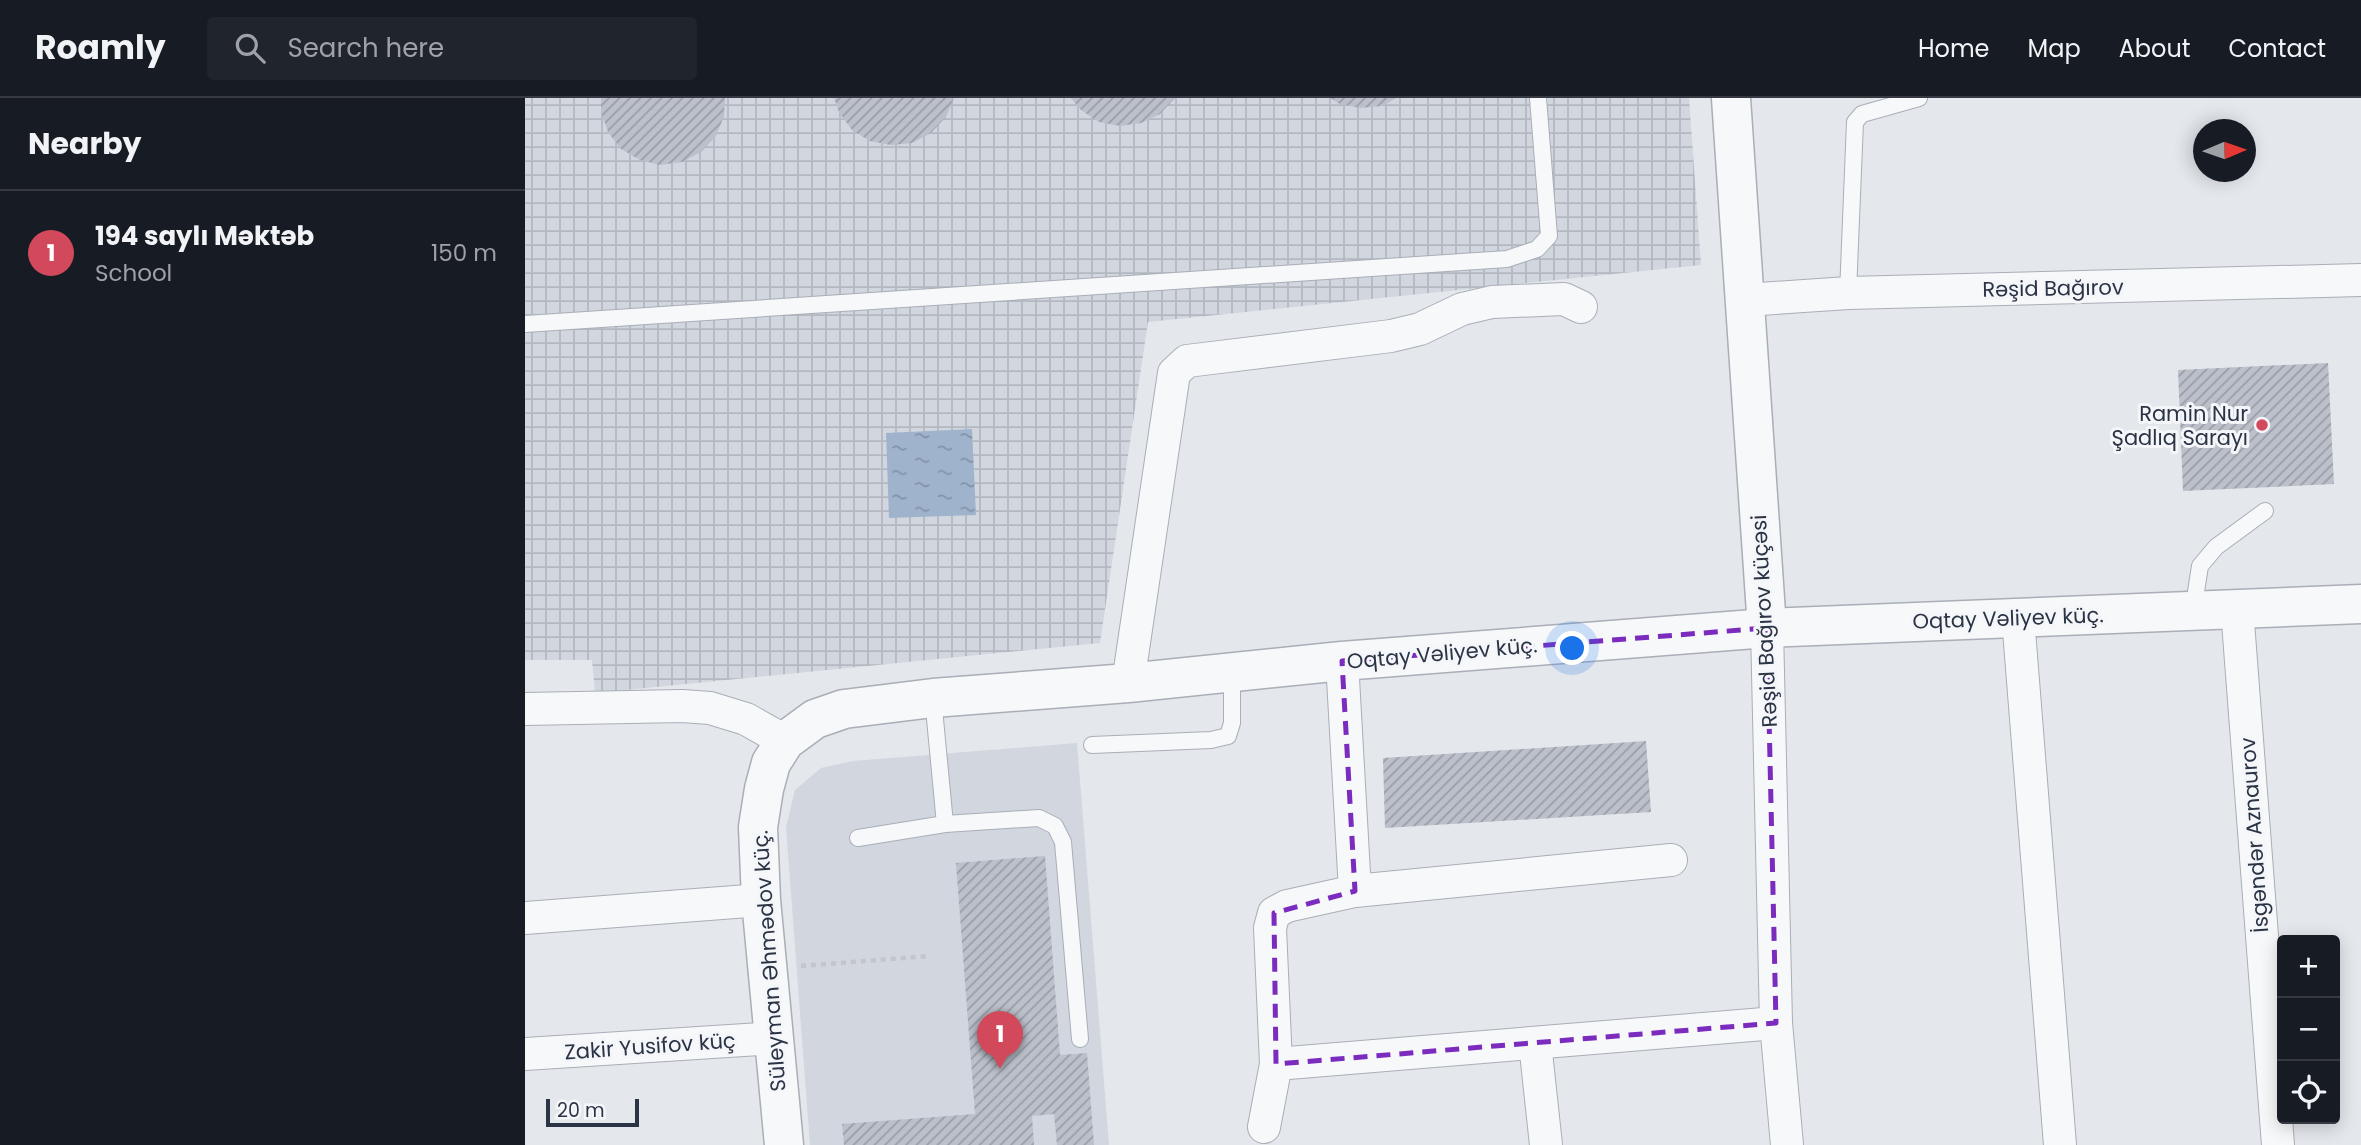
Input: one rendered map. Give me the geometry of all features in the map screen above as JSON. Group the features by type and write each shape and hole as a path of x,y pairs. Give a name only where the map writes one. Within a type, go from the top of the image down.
{"street":[{"name":"Rəşid Bağırov küçəsi","path":"1731,98 1767,628 1776,1023 1787,1145"},
{"name":"Rəşid Bağırov","path":"1745,300 1848,293 2361,280"},
{"path":"1128,682 1174,373 1187,361 1391,336 1420,329 1462,309 1492,302 1565,299 1581,307"},
{"name":"Oqtay Vəliyev küç.","path":"785,741 815,719 844,709 933,698 1342,661 1767,628 2361,604"},
{"name":"İsgəndər Aznaurov","path":"2237,609 2278,1145"},
{"path":"2018,618 2060,1145"},
{"path":"1342,661 1355,891"},
{"path":"525,709 682,706 710,708 746,719 785,741"},
{"name":"Süleyman Əhmədov küç.","path":"784,1145 761,900 758,827 771,763 785,741"},
{"path":"1264,1127 1276,1064 1270,928 1274,913 1287,906 1355,891 1671,860"},
{"path":"525,918 761,900"},
{"path":"1276,1064 1776,1023"},
{"name":"Zakir Yusifov küç","path":"525,1054 775,1038"},
{"path":"1535,1043 1546,1145"}],"lane":[{"path":"525,324 1507,259 1537,248 1549,236 1538,98"},
{"path":"1848,293 1855,122 1862,114 1919,98"},
{"path":"2193,611 2200,566 2216,547 2265,511"},
{"path":"1092,745 1210,740 1228,736 1232,723 1232,672"},
{"path":"933,698 945,824"},
{"path":"858,838 945,824 1039,818 1055,825 1063,842 1080,1040"}],"path":[{"path":"769,969 929,956"}],"highlighted area":[{"path":"1767,628 1776,1023 1276,1064 1274,913 1355,891 1342,661"}],"shaded area":[{"path":"525,98 1689,98 1701,265 1148,322 1100,643 595,693 592,660 525,660"},
{"path":"1077,743 1109,1145 810,1145 786,827 795,790 821,768 853,761"}],"water":[{"path":"972,429 976,515 889,518 886,433"}],"building":[{"path":"601,98 725,98 724,116 716,136 701,152 682,162 660,165 640,160 621,149 608,132 601,111"},
{"path":"834,98 954,98 946,117 931,133 912,143 891,145 870,141 852,130 839,112"},
{"path":"1071,98 1175,98 1160,114 1141,123 1120,126 1099,122 1081,110"},
{"path":"1330,98 1396,98 1382,106 1360,108 1340,104"},
{"path":"2328,363 2334,484 2183,491 2178,370"},
{"path":"1646,741 1651,812 1385,828 1383,758"},
{"path":"1045,856 1060,1055 1087,1053 1094,1145 1057,1145 1054,1114 1032,1116 1034,1145 844,1145 842,1124 975,1114 956,863"}],"place":[{"name":"Ramin Nur Şadlıq Sarayı","path":"2262,425"},
{"name":"194 saylı Məktəb","path":"1000,1069"}]}
